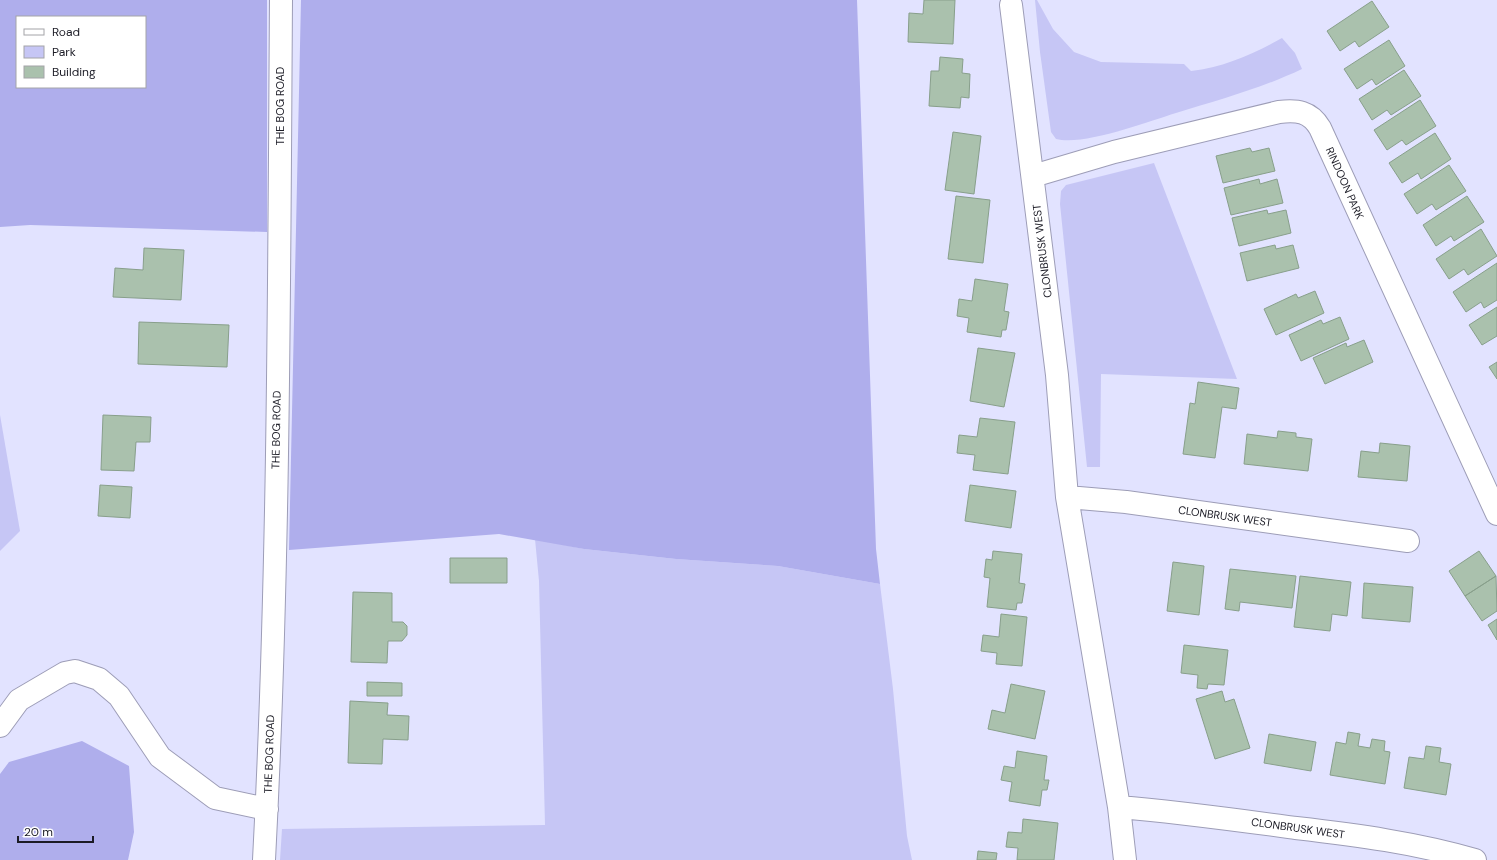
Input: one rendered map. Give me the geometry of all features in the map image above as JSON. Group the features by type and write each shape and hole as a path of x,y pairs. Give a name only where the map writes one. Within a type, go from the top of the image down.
{"street":[{"name":"THE BOG ROAD","path":"264,860 271,728 278,314 280,0"},
{"name":"CLONBRUSK WEST","path":"1011,5 1057,375 1067,497 1119,807 1125,860"},
{"name":"RINDOON PARK","path":"1033,176 1114,152 1279,112 1294,110 1310,115 1320,128 1497,514"},
{"name":"CLONBRUSK WEST","path":"1067,497 1126,502 1408,541"},
{"path":"0,726 19,700 65,673 75,671 99,679 119,696 160,757 215,798 267,809"},
{"name":"CLONBRUSK WEST","path":"1119,807 1181,812 1347,834 1444,851 1475,860"}],"green space":[{"path":"1035,0 1037,0 1053,29 1074,52 1101,62 1184,64 1191,71 1227,63 1282,38 1295,53 1302,69 1240,93 1116,132 1082,139 1056,139 1051,132 1040,52"},
{"path":"1154,163 1237,379 1101,374 1100,467 1087,467 1060,204 1061,191 1066,185"},
{"path":"0,415 20,531 0,551"},
{"path":"535,539 584,549 676,559 778,566 880,584 893,689 907,836 912,860 280,860 282,829 545,825 539,581"}],"shaded area":[{"path":"0,0 267,0 267,232 30,225 0,227"},
{"path":"301,0 857,0 876,549 880,584 778,566 676,559 584,549 499,534 289,550"},
{"path":"82,741 129,766 134,832 128,860 0,860 0,774 9,762"}],"building":[{"path":"924,0 955,0 953,44 908,42 909,13 923,14"},
{"path":"1372,1 1389,27 1359,47 1355,41 1340,51 1327,31"},
{"path":"1389,40 1405,66 1376,85 1372,79 1357,89 1344,69"},
{"path":"940,57 963,59 962,73 970,74 969,98 961,97 960,108 929,106 931,71 939,71"},
{"path":"1404,70 1421,96 1391,115 1387,110 1372,120 1359,99"},
{"path":"1420,100 1436,126 1406,145 1402,140 1387,150 1374,130"},
{"path":"953,132 981,136 974,194 945,190"},
{"path":"1435,133 1451,159 1421,179 1418,173 1402,183 1389,163"},
{"path":"1250,148 1252,152 1269,148 1275,171 1223,183 1216,156"},
{"path":"1449,165 1466,191 1436,210 1432,204 1417,214 1404,194"},
{"path":"1259,179 1260,184 1277,179 1283,203 1231,215 1224,188"},
{"path":"956,196 990,200 983,263 948,259"},
{"path":"1467,196 1484,222 1454,241 1451,236 1436,246 1423,225"},
{"path":"1267,210 1268,214 1286,210 1291,233 1239,246 1232,218"},
{"path":"1481,229 1497,256 1468,275 1464,269 1449,279 1436,259"},
{"path":"1275,245 1276,249 1293,245 1299,268 1247,281 1240,253"},
{"path":"144,248 184,250 181,300 113,297 115,268 143,270"},
{"path":"1497,263 1497,300 1484,308 1481,302 1466,312 1453,292"},
{"path":"975,279 1008,284 1004,311 1009,312 1006,330 1002,330 1001,337 967,332 969,318 957,316 959,299 972,301"},
{"path":"1315,291 1324,313 1276,335 1264,309 1296,294 1298,298"},
{"path":"1497,307 1497,336 1482,345 1469,325"},
{"path":"1340,317 1349,339 1301,361 1289,335 1321,320 1323,324"},
{"path":"139,322 229,325 227,367 138,364"},
{"path":"1364,340 1373,362 1325,384 1313,358 1346,343 1347,347"},
{"path":"978,348 1015,353 1004,407 970,401"},
{"path":"1497,362 1497,379 1489,367"},
{"path":"1198,382 1239,388 1236,409 1222,407 1215,458 1183,454 1190,403 1195,404"},
{"path":"103,415 151,417 150,442 136,442 134,471 101,470"},
{"path":"980,418 1015,422 1008,474 973,470 975,455 957,453 959,435 977,437"},
{"path":"1278,431 1296,433 1296,437 1312,439 1308,471 1244,464 1247,434 1277,438"},
{"path":"1380,443 1410,446 1407,481 1358,477 1361,451 1379,453"},
{"path":"100,485 132,487 130,518 98,516"},
{"path":"970,485 1016,491 1011,528 965,521"},
{"path":"993,551 1022,554 1019,583 1025,584 1022,603 1017,603 1016,610 987,607 990,578 984,577 986,559 992,560"},
{"path":"1479,551 1496,576 1465,596 1449,571"},
{"path":"450,558 507,558 507,583 450,583"},
{"path":"1173,562 1204,566 1199,615 1167,611"},
{"path":"1230,569 1296,576 1292,608 1240,602 1239,611 1225,609"},
{"path":"1300,576 1351,582 1347,616 1332,614 1330,631 1294,627"},
{"path":"1496,576 1497,611 1482,621 1465,596"},
{"path":"1364,583 1413,587 1410,622 1362,618"},
{"path":"353,592 392,593 392,622 403,622 407,626 407,635 402,641 388,641 387,663 351,662"},
{"path":"1001,614 1027,617 1022,666 996,664 997,653 981,651 983,635 999,637"},
{"path":"1497,619 1497,640 1488,625"},
{"path":"1184,645 1228,650 1224,685 1208,684 1207,689 1197,688 1198,675 1181,673"},
{"path":"367,682 402,683 402,696 367,696"},
{"path":"1011,684 1045,691 1035,739 988,729 992,710 1005,713"},
{"path":"1222,691 1225,702 1234,699 1250,748 1215,759 1196,699"},
{"path":"350,701 388,703 387,715 409,716 408,740 383,739 382,764 348,763"},
{"path":"1348,732 1360,734 1358,746 1370,748 1372,739 1385,741 1384,751 1390,752 1385,784 1330,775 1336,742 1346,744"},
{"path":"1269,734 1316,742 1311,771 1264,763"},
{"path":"1426,746 1441,748 1439,762 1451,764 1446,795 1404,788 1409,757 1424,759"},
{"path":"1017,751 1047,756 1044,780 1049,780 1047,790 1042,790 1040,806 1009,801 1012,782 1001,780 1004,766 1015,768"},
{"path":"1023,819 1058,823 1054,860 1017,860 1018,848 1006,847 1008,832 1022,833"},
{"path":"978,851 997,853 996,860 977,860"}]}
